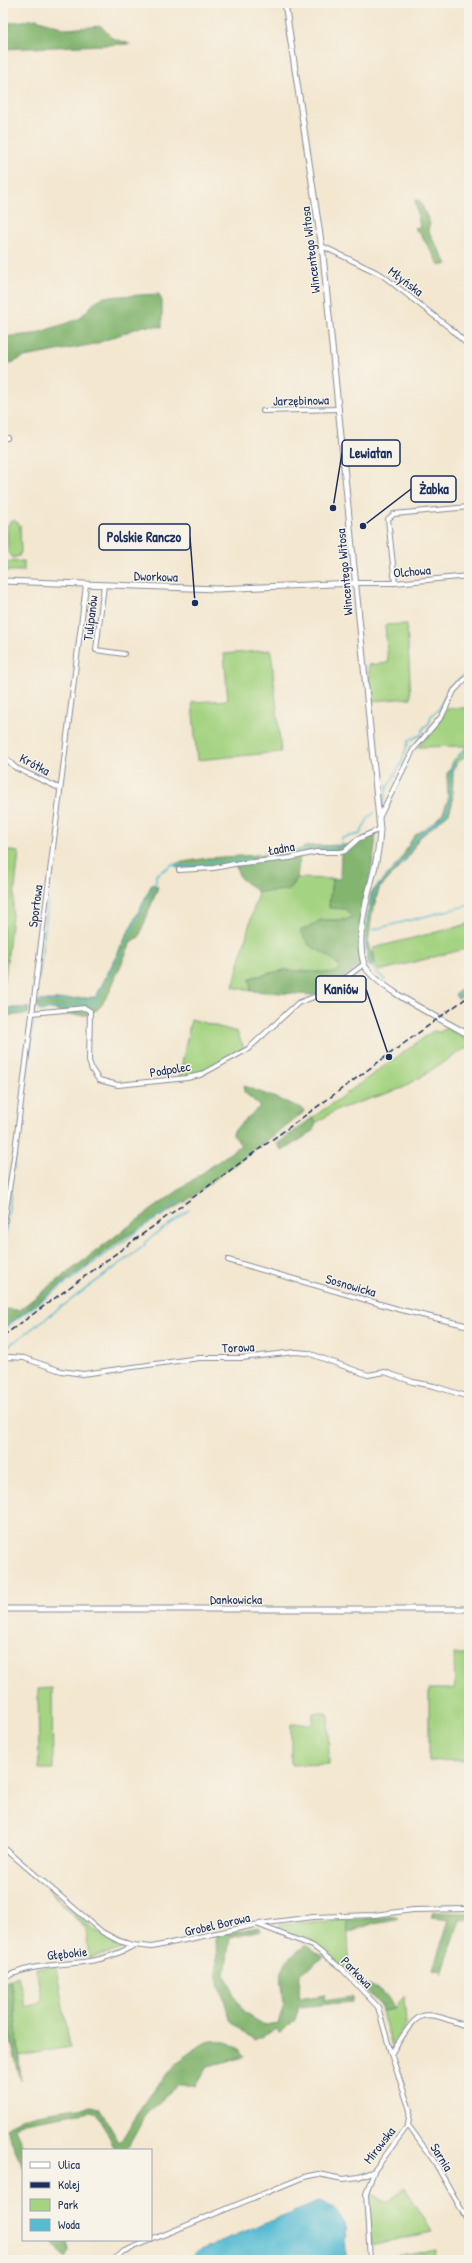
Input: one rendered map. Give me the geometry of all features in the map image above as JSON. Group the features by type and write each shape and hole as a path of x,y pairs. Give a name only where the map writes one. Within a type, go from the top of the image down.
{"street":[{"name":"Wincentego Witosa","path":"286,3 322,246 380,829 378,861 366,906 362,931 364,964"},
{"name":"Młyńska","path":"322,246 382,275 451,329 469,346"},
{"name":"Jarzębinowa","path":"263,411 339,409"},
{"path":"395,583 388,519 394,514 469,507"},
{"name":"Olchowa","path":"356,583 395,583 469,576"},
{"name":"Dworkowa","path":"3,581 217,589 356,583"},
{"name":"Sportowa","path":"3,1230 15,1150 86,585"},
{"name":"Tulipanów","path":"104,585 96,650 124,654"},
{"path":"379,818 413,750 442,716 454,692 469,675"},
{"name":"Krótka","path":"3,756 16,768 60,788"},
{"name":"Ładna","path":"180,870 214,868 234,864 290,858 316,852 341,852 345,851 358,839 380,829"},
{"path":"364,964 372,974 399,996 469,1035"},
{"name":"Podpolec","path":"32,1013 85,1008 90,1011 89,1061 92,1070 99,1080 108,1084 140,1084 187,1078 200,1075 248,1049 298,1003 319,995 336,985 364,964"},
{"name":"Sosnowicka","path":"228,1260 401,1310 469,1326"},
{"name":"Torowa","path":"3,1359 10,1357 24,1358 61,1370 83,1374 199,1358 242,1358 295,1352 308,1353 368,1375 385,1372 413,1382 434,1386 469,1397"},
{"name":"Dankowicka","path":"3,1609 469,1609"},
{"name":"Grobel Borowa","path":"3,1847 102,1932 119,1942 133,1945 152,1947 181,1942 258,1924 313,1917 374,1915 413,1910 469,1909"},
{"path":"276,1932 278,1922"},
{"name":"Parkowa","path":"258,1924 313,1946 347,1974 378,2007 392,2054"},
{"name":"Głębokie","path":"3,1979 34,1967 91,1961 121,1952 133,1945"},
{"path":"392,2054 409,2026 420,2016 432,2014 469,2027"},
{"name":"Mirowska","path":"152,2240 304,2177 318,2174 344,2179 359,2177 374,2171 408,2124 410,2110 392,2054"},
{"name":"Sarnia","path":"408,2124 434,2161 469,2223"},
{"path":"370,2260 366,2194 374,2171"},
{"name":"Mirowska","path":"114,2260 122,2252 149,2241"}],"green space":[{"path":"36,19 67,29 101,26 112,38 130,44 3,49 3,24"},
{"path":"415,200 420,201 430,224 428,229 430,234 447,264 440,266 421,235 414,228 420,227"},
{"path":"159,294 162,301 162,327 143,326 95,344 24,357 3,367 3,337 34,334 79,319 96,301 103,297"},
{"path":"14,520 20,525 21,552 19,556 13,558 8,552 7,527 9,523"},
{"path":"24,561 24,571 6,571 6,562"},
{"path":"407,624 411,698 371,701 368,665 388,663 385,625"},
{"path":"271,650 281,752 197,760 192,702 228,700 224,654"},
{"path":"448,708 469,708 469,752 456,764 453,772 450,770 453,761 467,746 418,747"},
{"path":"450,770 453,772 452,804 449,813 419,838 406,860 379,889 372,913 368,943 370,951 374,955 375,964 370,967 367,962 365,931 371,893 400,861 414,836 433,823 443,813 448,800 447,773"},
{"path":"376,832 375,849 363,911 360,944 361,961 359,965 336,984 313,995 251,991 250,978 284,970 335,973 341,968 330,957 309,945 300,931 321,920 346,920 352,917 346,909 329,908 332,879 340,879 341,853 359,840"},
{"path":"350,845 341,851 316,851 290,857 214,867 179,868 175,866 177,863 207,858 290,853 308,846"},
{"path":"3,850 19,852 5,980 3,980"},
{"path":"300,856 297,878 288,890 258,892 240,878 235,864"},
{"path":"297,878 332,879 329,907 347,909 352,917 346,920 321,920 310,945 330,957 341,968 335,973 284,970 250,978 251,991 233,987 258,892 288,890"},
{"path":"152,884 158,887 139,937 131,942 108,995 98,1009 87,1015 63,1015 54,1009 40,1011 37,1006 39,1001 96,997"},
{"path":"469,924 469,948 379,971 375,964 373,948"},
{"path":"469,984 469,992 458,999 455,994"},
{"path":"3,1008 29,1008 28,1014 3,1016"},
{"path":"191,1019 237,1032 244,1048 200,1073 179,1078"},
{"path":"448,1027 448,1029 469,1041 469,1046 403,1088 336,1110 316,1123 312,1118 433,1031 440,1032"},
{"path":"244,1086 302,1108 304,1112 185,1202 125,1237 3,1328 3,1309 19,1310 121,1232 241,1145 231,1134 260,1106 244,1092"},
{"path":"312,1118 316,1123 312,1132 282,1151 277,1144"},
{"path":"454,1654 467,1654 468,1760 429,1761 429,1689 455,1689"},
{"path":"52,1688 53,1769 39,1769 38,1689"},
{"path":"313,1713 328,1713 329,1764 291,1765 291,1724 313,1724"},
{"path":"42,1883 92,1928 116,1942 128,1946 120,1950 89,1958 86,1929"},
{"path":"434,1912 468,1913 467,1919 460,1920 442,1974 441,1970 433,1969 449,1920 432,1918"},
{"path":"397,1916 397,1919 374,1923 348,1933 347,1920"},
{"path":"347,1920 350,1973 314,1945 279,1931 280,1924"},
{"path":"259,1927 261,1930 230,1937 225,1975 243,2012 266,2026 278,2024 284,2004 281,1973 287,1960 306,1945 324,1957 300,1974 299,1999 325,1995 324,2001 352,1997 352,2002 299,2007 295,2020 279,2033 277,2029 254,2040 231,2022 217,1977 216,1935"},
{"path":"56,1966 70,2047 19,2056 14,2002 10,1980 18,1976 26,2007 42,2002 36,1969"},
{"path":"10,1980 14,2002 21,2081 3,2010 3,1983"},
{"path":"363,1983 383,1992 390,1999 395,2009 382,2011 380,2005 362,1986"},
{"path":"404,1996 406,2024 392,2046 382,2011 395,2009"},
{"path":"226,2041 238,2049 244,2057 208,2066 196,2085 179,2085 146,2113 127,2149 115,2149 97,2113 91,2111 18,2124 15,2129 25,2149 22,2149 22,2165 6,2129 13,2123 33,2115 92,2106 99,2108 119,2142 149,2096 167,2074 188,2054 198,2047 208,2042"},
{"path":"405,2187 432,2232 371,2245 368,2193 388,2202"},
{"path":"54,2241 67,2241 68,2253 65,2258"},
{"path":"436,2250 435,2260 375,2260"}],"water":[{"path":"319,2202 335,2208 345,2224 346,2260 192,2260 197,2252 216,2243"}],"waterway":[{"path":"382,807 387,788 401,764 409,740 421,735 424,727 429,724 431,716 439,709 449,687 464,675 468,674 469,669"},
{"path":"385,980 372,966 366,946 365,935 370,904 378,887 384,879 404,860 417,837 445,813 451,797 451,773 454,764 459,756 469,748"},
{"path":"35,1002 97,1000 156,882 156,875 173,864 182,866 202,865 211,861 217,863 278,857 292,855 309,849 340,847 342,838 360,834 369,817 374,813"},
{"path":"39,978 48,901"},
{"path":"372,930 469,905"},
{"path":"456,997 469,987"},
{"path":"39,1010 84,1005 95,1006 97,1000"},
{"path":"3,1011 28,1010"},
{"path":"14,1169 34,1022"},
{"path":"3,1253 11,1192"},
{"path":"3,1329 180,1200"},
{"path":"3,1350 144,1246 145,1242 189,1210"}],"railway":[{"path":"3,1336 469,996"}],"place":[{"name":"Lewiatan","path":"333,508"},
{"name":"Żabka","path":"363,526"},
{"name":"Polskie Ranczo","path":"195,603"},
{"name":"Kaniów","path":"389,1057"}]}
